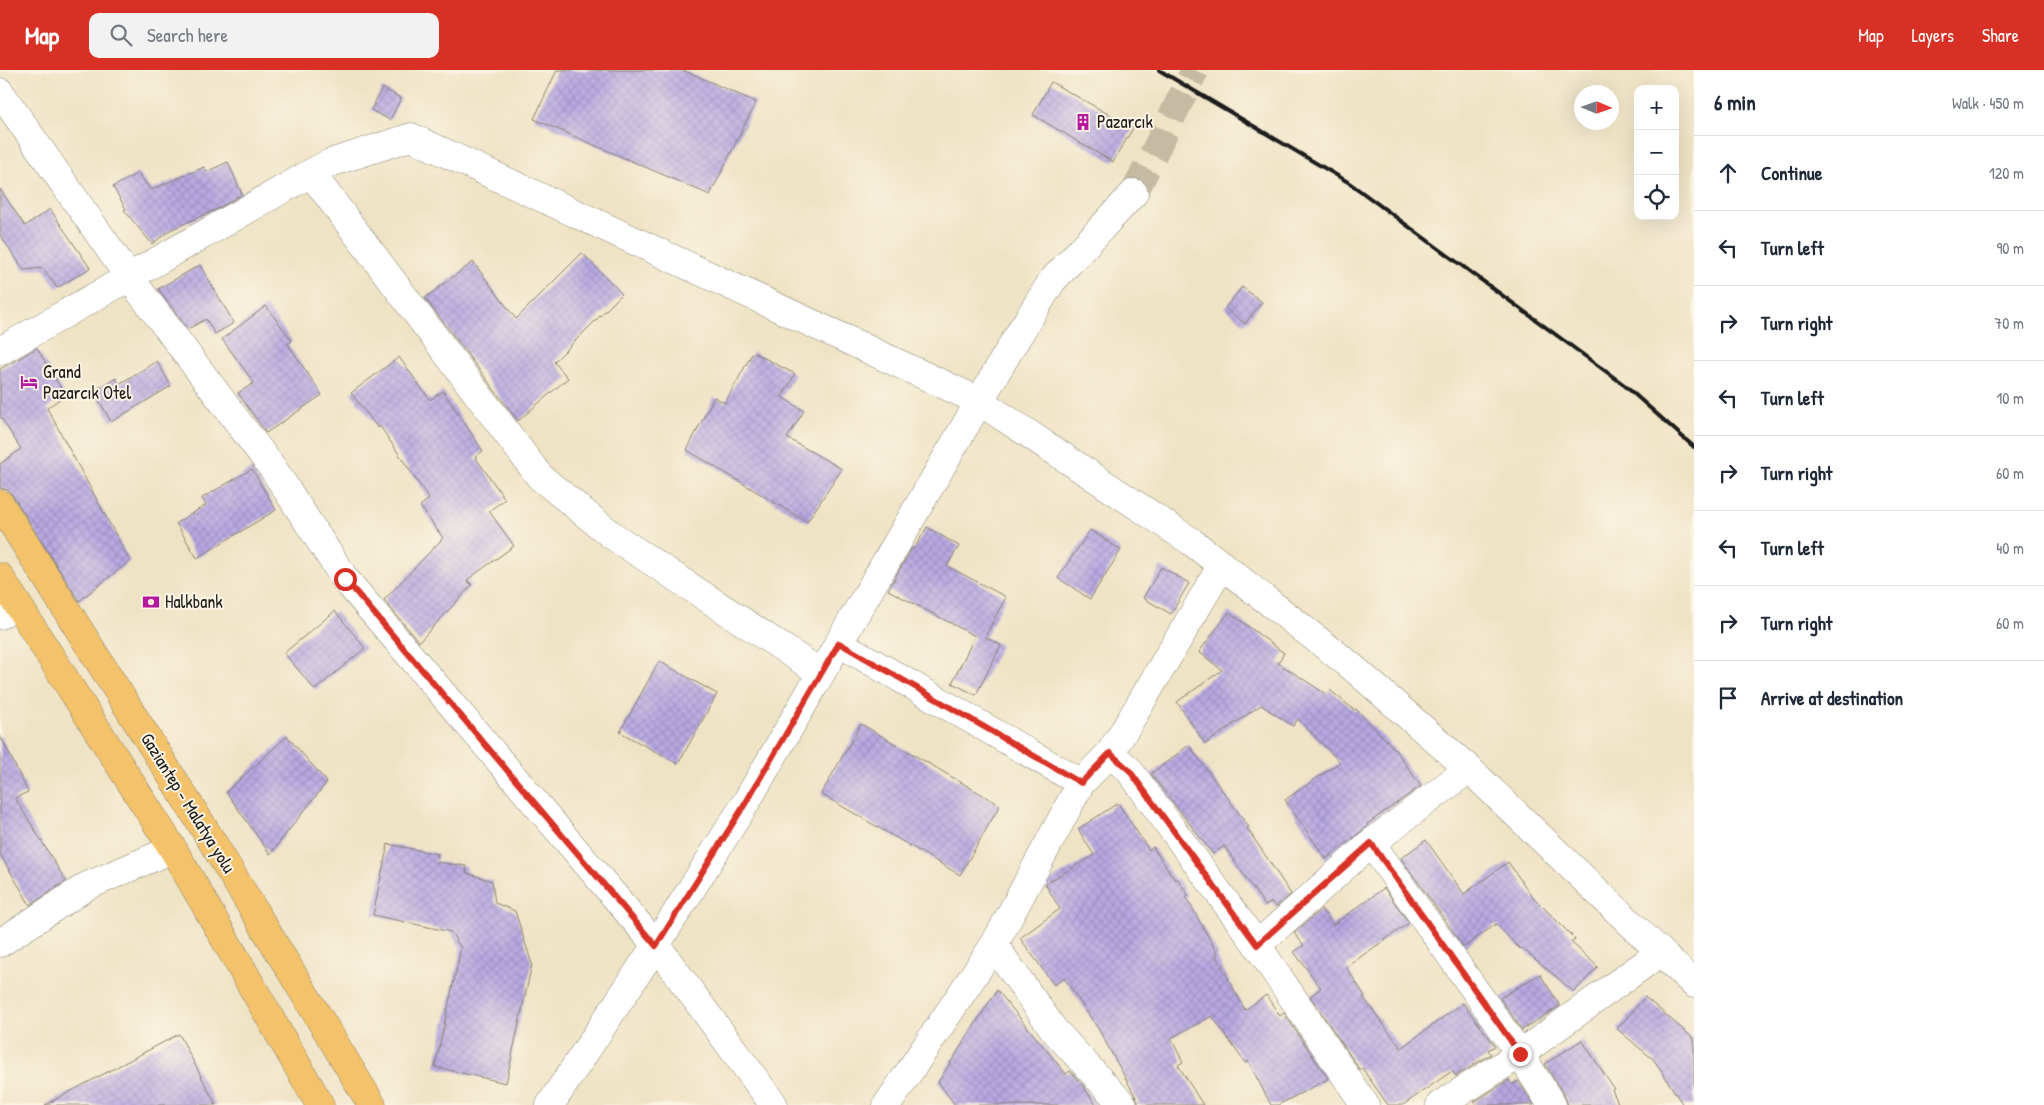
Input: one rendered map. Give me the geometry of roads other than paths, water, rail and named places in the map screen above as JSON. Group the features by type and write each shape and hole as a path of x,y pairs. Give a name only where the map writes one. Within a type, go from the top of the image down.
{"highway":[{"name":"Gaziantep - Malatya yolu","path":"0,504 202,825 372,1105"},
{"path":"0,577 9,610 173,849 320,1105"}],"street":[{"path":"0,92 129,277 274,470 345,579 656,946 774,1105"},
{"path":"0,351 330,163 410,137 979,402 1192,542 1351,666 1469,769 1694,984"},
{"path":"312,173 540,478 613,536 821,673"},
{"path":"550,1105 656,946 745,804 979,402 1052,281 1134,193"},
{"path":"888,1105 994,945 1081,783 1110,753 1222,565"},
{"path":"839,643 1081,783"},
{"path":"1110,753 1129,770 1257,945 1365,1105"},
{"path":"1257,945 1371,843 1469,769"},
{"path":"1371,843 1520,1054 1552,1105"},
{"path":"0,943 87,886 173,849"},
{"path":"994,945 1054,1030 1123,1105"},
{"path":"1440,1105 1520,1054 1661,952"}],"tunnel":[{"path":"1134,193 1195,70"}],"railway":[{"path":"1159,70 1348,182 1623,384 1694,447"}],"place":[{"name":"Pazarcık","path":"1083,122"},
{"name":"Grand Pazarcık Otel","path":"29,382"},
{"name":"Halkbank","path":"151,602"}]}
